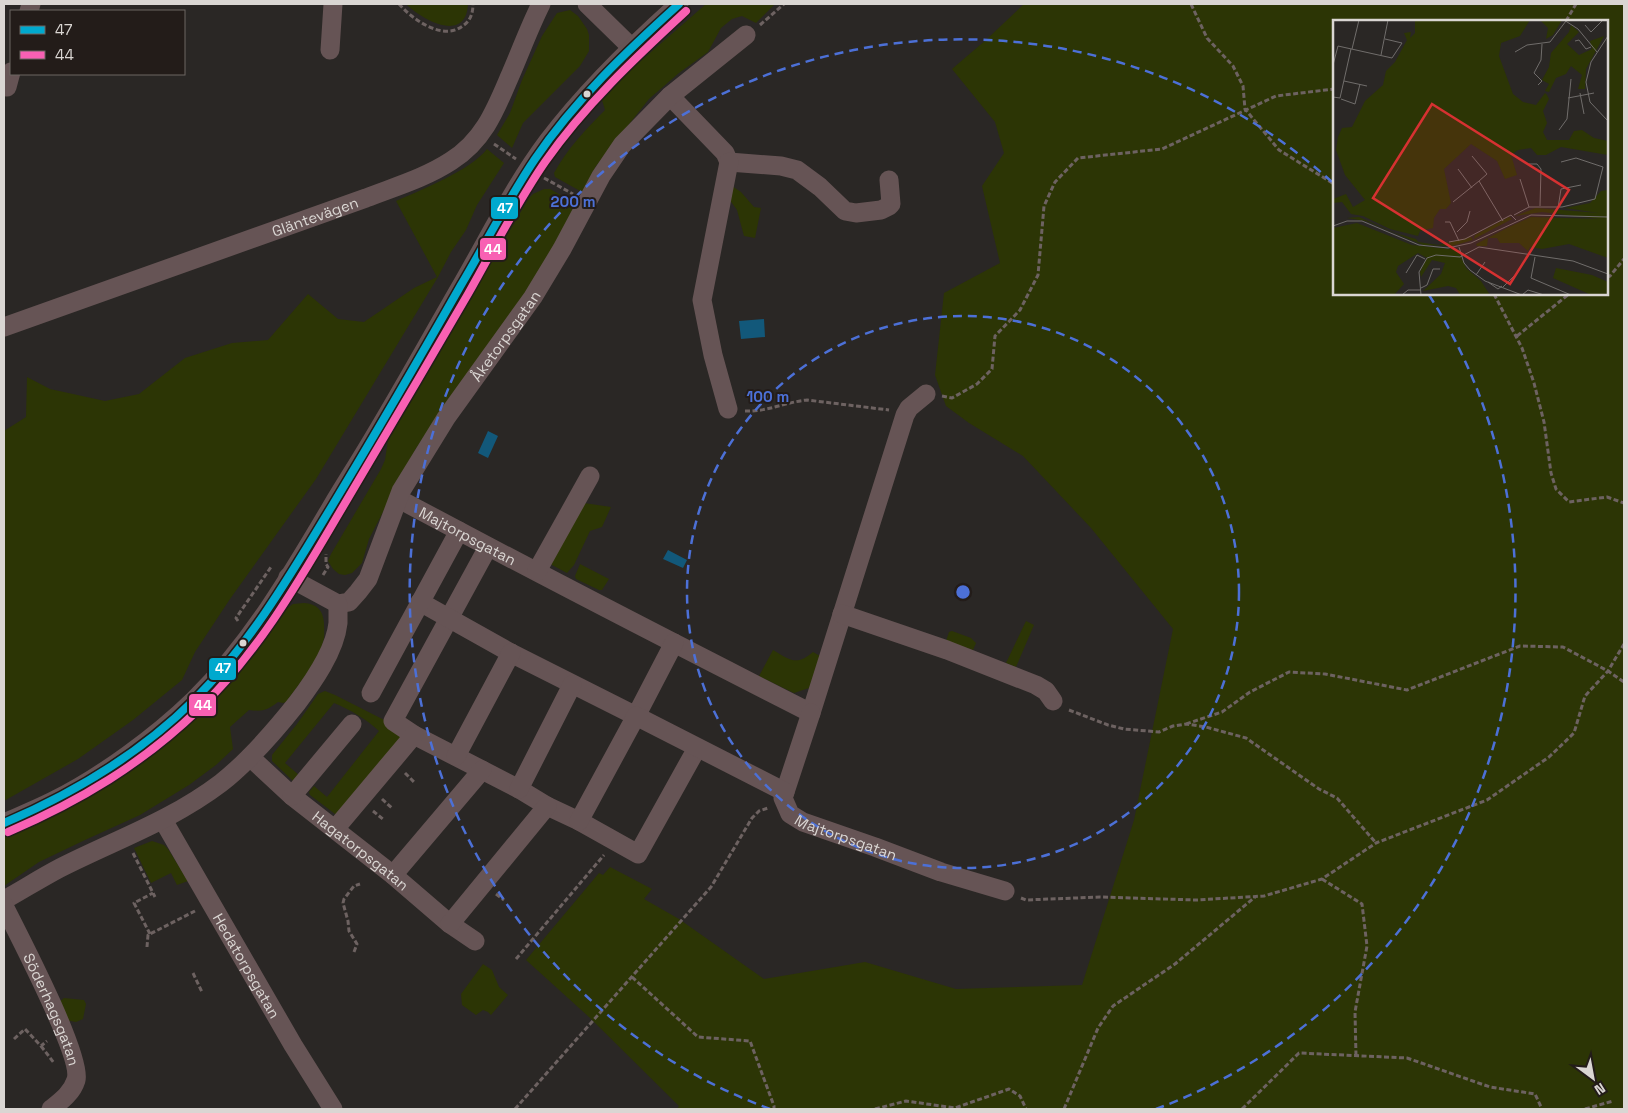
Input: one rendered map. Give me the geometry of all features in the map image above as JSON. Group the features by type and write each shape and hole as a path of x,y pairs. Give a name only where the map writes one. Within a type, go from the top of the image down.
{"street":[{"path":"330,50 333,4"},
{"name":"Gläntevägen","path":"4,327 366,198 422,176 450,162 467,149 481,134 493,115 541,4"},
{"path":"587,4 632,48"},
{"path":"4,823 55,800 126,756 165,726 193,701 232,659 288,577 378,431 511,196 529,168 548,141 588,94 632,48 679,4"},
{"name":"Åketorpsgatan","path":"338,604 349,602 368,579 401,490 446,418 533,297 562,249 601,176 622,146 670,96 746,35"},
{"path":"670,96 725,153 730,162 702,300 713,355 728,409"},
{"path":"730,162 781,166 797,170 820,187 845,211 856,213 881,210 890,205 889,180"},
{"path":"785,799 900,431 907,412 926,394"},
{"path":"537,571 590,476"},
{"name":"Majtorpsgatan","path":"399,499 488,547 811,713"},
{"path":"371,693 459,531"},
{"path":"488,547 393,721 414,735 519,789 638,854 697,748"},
{"path":"4,900 59,868 163,820 221,782 250,758 316,678 334,639 338,623 338,604 288,577"},
{"name":"Majtorpsgatan","path":"420,602 511,653 697,748 785,799 790,814 798,820 941,872 1005,890"},
{"path":"842,614 947,650 1036,685 1046,691 1053,700"},
{"path":"579,821 674,643"},
{"path":"456,756 511,653"},
{"path":"519,789 572,685"},
{"path":"292,796 352,724"},
{"path":"335,829 414,735"},
{"name":"Hagatorpsgatan","path":"250,758 292,796 393,875 450,924 475,941"},
{"path":"393,875 482,770"},
{"path":"450,924 547,806"},
{"name":"Hedatorpsgatan","path":"163,820 333,1109"},
{"name":"Söderhagsgatan","path":"4,906 47,992 75,1063 76,1079 69,1094 51,1109"}],"path":[{"path":"400,4 412,17 422,23 445,31 458,30 469,20 473,4"},
{"path":"746,35 784,4"},
{"path":"1191,4 1207,38 1233,66 1243,86 1245,109 1279,150 1333,183"},
{"path":"1567,20 1576,4"},
{"path":"926,394 952,398 976,384 992,369 995,336 1020,310 1038,275 1044,206 1055,182 1078,158 1162,149 1276,96 1333,89"},
{"path":"481,134 529,168 586,202"},
{"path":"1608,277 1624,259"},
{"path":"1495,295 1517,336 1534,382 1542,414 1551,473 1556,489 1569,502 1607,497 1624,503"},
{"path":"1517,336 1568,295"},
{"path":"728,409 756,412 796,400 807,400 907,412"},
{"path":"313,591 328,567 325,557 329,548"},
{"path":"238,621 236,618 272,566"},
{"path":"1005,890 1026,900 1100,897 1196,900 1264,896 1322,879 1376,843 1487,800 1549,758 1574,733 1586,696 1608,671 1624,644"},
{"path":"1053,700 1071,711 1108,725 1124,729 1159,732 1222,712 1250,692 1289,672 1325,674 1407,690 1520,646 1562,647 1608,671 1624,682"},
{"path":"1186,724 1206,727 1246,738 1319,789 1337,798 1376,843"},
{"path":"514,1109 711,887 752,818 759,811 785,799"},
{"path":"126,838 154,895 134,903 150,934"},
{"path":"516,959 616,841"},
{"path":"1322,879 1362,904 1367,946 1356,1012 1356,1056"},
{"path":"354,952 357,944 349,932 343,903 354,886 360,884"},
{"path":"1064,1109 1098,1028 1113,1006 1175,964 1255,897"},
{"path":"147,946 148,935 211,903"},
{"path":"194,973 202,992"},
{"path":"632,977 698,1037 750,1041 774,1109"},
{"path":"14,1039 25,1028 55,1064"},
{"path":"41,1046 61,1029"},
{"path":"1242,1109 1299,1053 1407,1058 1490,1088 1534,1094 1542,1109"},
{"path":"875,1109 906,1100 955,1108 1009,1090 1020,1096 1026,1109"},
{"path":"1585,1109 1613,1101"}],"green space":[{"path":"406,4 468,4 465,16 460,23 452,26 432,22"},
{"path":"706,4 775,4 756,23 742,16 732,19 721,28 708,52 679,73 649,99 596,166 582,192 555,177 554,173 559,164 584,132 605,110 602,100 635,66"},
{"path":"1024,4 1624,4 1624,1109 677,1109 679,1106 589,1017 526,960 599,873 603,875 610,867 652,889 644,899 679,919 764,979 865,962 956,989 1082,985 1134,820 1173,629 1091,528 1023,456 969,423 946,406 935,375 944,293 1000,263 982,186 1004,153 995,122 952,69"},
{"path":"570,10 578,16 587,29 589,51 580,66 523,123 512,148 497,135 510,113 522,80 542,36 557,13"},
{"path":"487,149 504,163 477,205 466,230 316,479 230,599 195,652 182,680 133,720 78,759 4,801 4,431 26,417 27,377 50,389 105,401 139,394 185,358 232,343 268,340 308,294 338,319 364,322 414,288 437,277 396,201 458,172 480,157"},
{"path":"732,186 741,192 754,207 761,208 755,238 744,236 737,210 729,199"},
{"path":"544,189 550,189 566,198 572,206 572,212 563,231 523,298 457,387 415,450 369,539 362,563 352,573 339,574 328,561 381,469 385,460 388,440 403,410 529,198"},
{"path":"584,503 611,507 602,527 590,531 574,565 567,573 550,562"},
{"path":"580,564 609,579 602,590 576,579 575,576"},
{"path":"304,603 316,606 321,611 324,623 324,640 312,665 286,702 278,702 268,709 249,710 230,727 233,749 216,765 189,785 140,815 39,862 4,886 4,835 115,781 159,746 204,706 261,645 286,609 293,604"},
{"path":"1026,621 1034,625 1016,667 1006,663"},
{"path":"952,631 971,638 976,643 973,650 946,641 949,632"},
{"path":"773,650 793,660 807,657 813,652 820,656 809,688 794,693 759,676"},
{"path":"325,691 405,732 339,817 310,795 309,792 314,786 327,797 379,731 358,715 334,703 285,763 300,776 293,781 272,761 272,755 318,694"},
{"path":"152,841 164,845 168,849 188,881 177,885 171,873 151,883 134,848"},
{"path":"483,964 492,970 499,987 508,995 491,1015 483,1010 476,1015 462,1005 461,994"},
{"path":"64,998 84,1000 86,1004 83,1019 76,1022 65,1020 58,1003"}],"water":[{"path":"764,319 765,337 741,339 739,321"},
{"path":"488,431 498,436 488,458 478,453"},
{"path":"668,550 687,560 683,568 663,559"}],"transit line":[{"name":"47","path":"4,823 56,799 129,755 173,720 215,678 234,655 269,607 317,532 506,205 535,159 584,96 621,58 679,4"},
{"name":"44","path":"8,832 85,794 133,764 199,709 240,665 275,617 308,566 534,178 560,141 593,102 686,11"}]}
